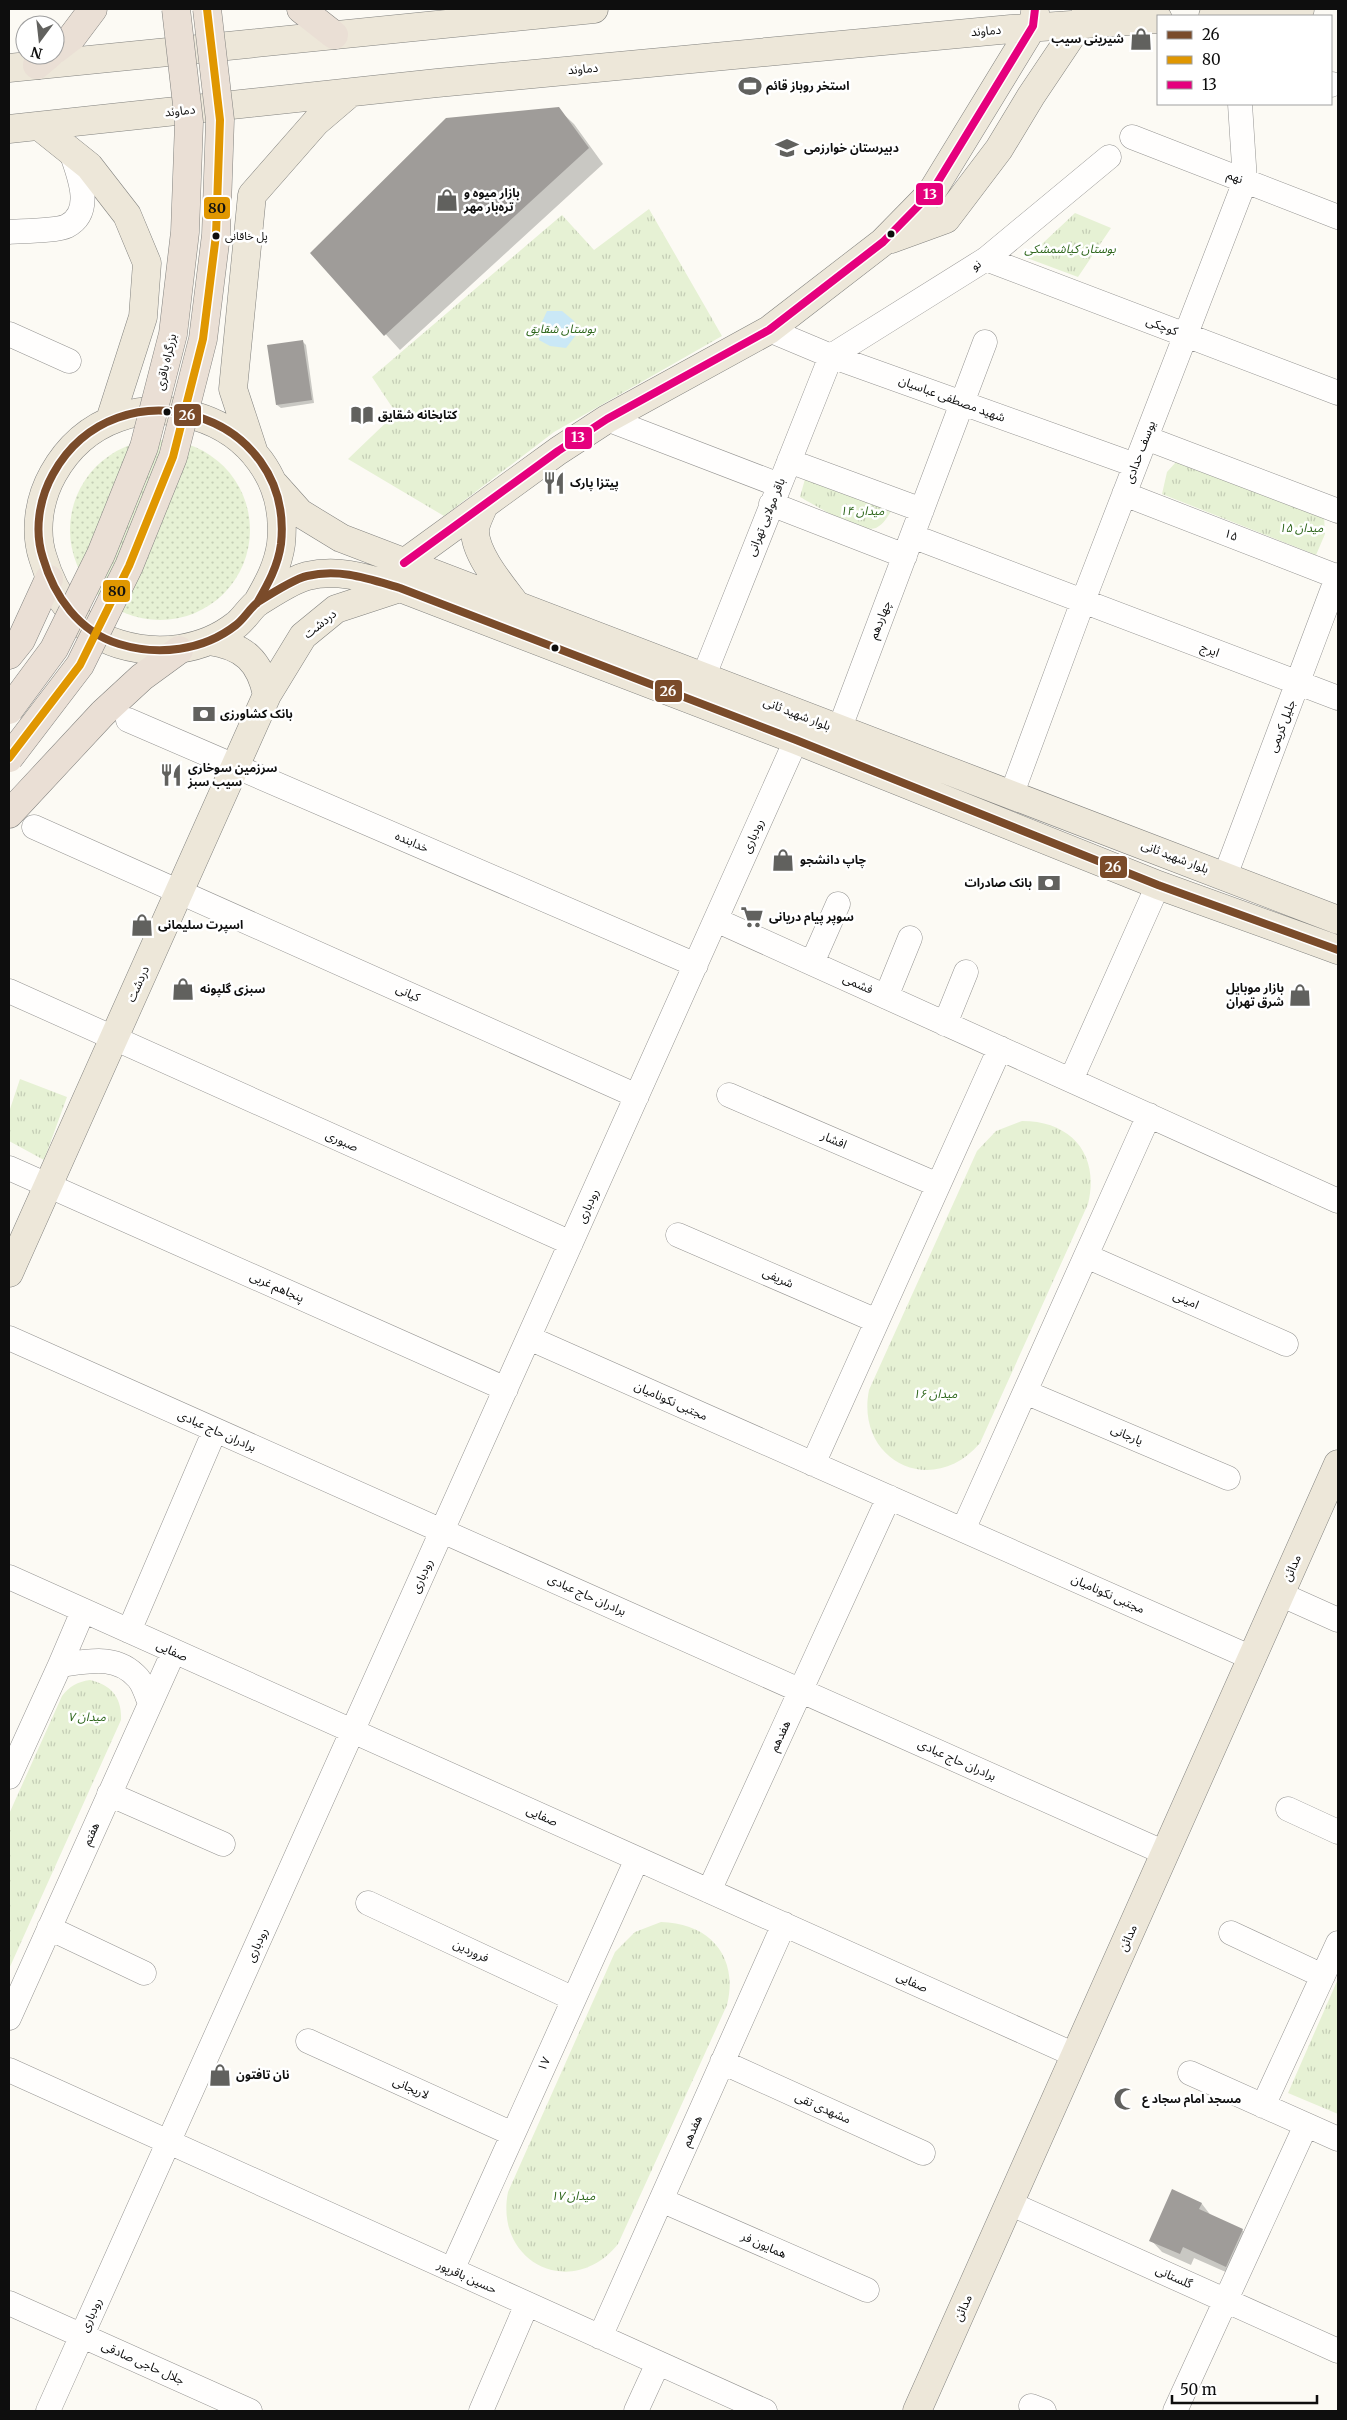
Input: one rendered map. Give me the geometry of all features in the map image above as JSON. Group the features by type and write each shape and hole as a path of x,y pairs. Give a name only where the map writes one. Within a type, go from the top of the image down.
{"highway":[{"path":"65,43 72,37 93,9"},
{"name":"بزرگراه باقری","path":"9,710 54,649 101,554 144,448 173,334 185,232 189,122 176,9"},
{"path":"9,758 80,665 129,566 173,458 203,339 216,235 220,120 207,9"},
{"path":"302,9 334,35"},
{"path":"9,655 21,640 49,579"},
{"path":"9,814 102,712 142,677 179,650"}],"main road":[{"path":"65,56 334,35 594,9"},
{"path":"1240,15 1300,9"},
{"path":"883,242 946,219 999,148 1083,14"},
{"name":"دماوند","path":"9,129 1034,18 1083,14 1157,19"},
{"path":"883,242 932,193 1034,18"},
{"path":"254,454 233,389 252,195 316,122 350,93"},
{"path":"39,126 70,148 89,166 127,215 147,263 143,317 110,420"},
{"name":"دردشت","path":"9,1273 267,695 303,636 336,609 402,575 484,505 558,451 607,419 769,330 883,242"},
{"path":"172,410 195,415 231,432 254,454 271,481 280,512 281,544 273,575 257,603 236,625 209,641 179,650 147,651 109,640 88,628 66,606 49,579 40,549 39,518 46,487 62,459 83,436 110,420 140,411 172,410"},
{"name":"بلوار شهید ثانی","path":"271,481 300,514 402,575 796,740 1158,885 1338,950"},
{"path":"484,505 475,531 480,551 496,578 517,606"},
{"name":"بلوار شهید ثانی","path":"257,603 305,576 345,572 402,575 517,606 1011,796 1338,919"},
{"path":"209,641 227,643 242,651 255,663 264,678 267,695"},
{"path":"1051,842 1060,814"},
{"name":"مدائن","path":"917,2411 1338,1464"}],"street":[{"name":"یوسف حدادی","path":"1011,796 1082,601 1245,181 1240,105"},
{"name":"نهم","path":"1132,138 1338,216"},
{"path":"9,232 66,227 77,217 83,201 81,183 70,148"},
{"name":"نو","path":"831,356 986,259 1109,157"},
{"name":"کوچکی","path":"986,259 1338,393"},
{"name":"شهید مصطفی عباسیان","path":"769,330 831,356 1135,465"},
{"path":"9,334 69,361"},
{"name":"چهاردهم","path":"839,730 985,342"},
{"name":"باقر مولایی تهرانی","path":"703,678 831,356"},
{"path":"607,419 775,495"},
{"path":"1146,438 1338,511"},
{"path":"789,461 922,510"},
{"name":"۱۵","path":"1124,494 1338,576"},
{"name":"ایرج","path":"775,495 908,546 1082,601 1338,698"},
{"name":"جلیل کریمی","path":"1225,876 1338,576"},
{"name":"خدابنده","path":"128,720 696,965"},
{"name":"رودباری","path":"48,2411 796,740"},
{"name":"کیانی","path":"34,827 637,1096"},
{"path":"1071,1080 1158,885"},
{"path":"812,963 838,904"},
{"name":"فشمی","path":"716,920 1000,1048"},
{"path":"886,997 910,938"},
{"path":"945,1024 966,972"},
{"name":"صبوری","path":"9,991 571,1243"},
{"path":"1149,1116 963,1530 813,1464 1000,1048 1338,1201"},
{"name":"افشار","path":"730,1095 938,1185"},
{"name":"پنجاهم غربی","path":"9,1168 506,1389"},
{"name":"شریفی","path":"678,1235 877,1322"},
{"name":"امینی","path":"1086,1256 1286,1344"},
{"name":"برادران حاج عبادی","path":"9,1338 1165,1853"},
{"name":"مجتبی نکونامیان","path":"529,1338 813,1464"},
{"name":"یارجانی","path":"1025,1392 1228,1478"},
{"path":"129,1631 215,1430"},
{"name":"هفدهم","path":"709,1891 889,1497"},
{"name":"مجتبی نکونامیان","path":"963,1530 1252,1658"},
{"name":"صفایی","path":"9,1577 1075,2055"},
{"path":"1280,1594 1338,1620"},
{"path":"9,1777 15,1744 60,1665 83,1610"},
{"name":"هفتم","path":"9,2018 174,1651"},
{"path":"60,1665 94,1660 120,1663 139,1679 150,1704"},
{"path":"109,1794 223,1844"},
{"path":"1288,1809 1338,1832"},
{"name":"۱۷","path":"452,2270 637,1859"},
{"name":"فروردین","path":"368,1904 574,1999"},
{"name":"هفدهم","path":"600,2337 784,1924"},
{"path":"49,1928 144,1973"},
{"path":"1232,1934 1323,1976"},
{"path":"1264,2106 1338,1943"},
{"name":"لاریجانی","path":"308,2042 513,2134"},
{"name":"مشهدی تقی","path":"722,2062 923,2153"},
{"name":"حسین باقرپور","path":"9,2070 765,2411"},
{"path":"1190,2073 1338,2139"},
{"path":"1175,2411 1306,2125"},
{"name":"همایون فر","path":"661,2200 867,2290"},
{"name":"گلستانی","path":"1009,2204 1338,2351"},
{"name":"جلال حاجی صادقی","path":"9,2304 250,2411"},
{"path":"481,2411 527,2304"},
{"path":"636,2411 658,2363"}],"green space":[{"name":"بوستان شقایق","path":"649,209 722,336 554,432 444,516 348,459 396,413 372,377 562,215 594,250"},
{"name":"بوستان کیاشمشکی","path":"1075,213 1111,228 1078,277 1027,258"},
{"path":"160,440 178,442 194,447 210,455 229,473 235,480 246,504 250,530 248,548 243,564 235,580 217,599 210,605 186,616 160,620 142,618 126,613 110,605 91,587 85,580 74,556 70,530 72,512 77,496 85,480 103,461 110,455 134,444"},
{"name":"میدان ۱۵","path":"1176,462 1324,516 1325,534 1316,555 1162,494 1167,472"},
{"name":"میدان ۱۴","path":"805,479 892,510 876,528 860,527 838,518 800,497"},
{"path":"20,1079 67,1097 44,1160 9,1141 9,1112"},
{"name":"میدان ۱۶","path":"1022,1121 1055,1127 1068,1134 1078,1144 1086,1156 1090,1170 1091,1186 1088,1204 980,1443 961,1460 941,1468 921,1470 902,1464 886,1453 874,1436 868,1415 869,1390 977,1151 996,1131"},
{"name":"میدان ۷","path":"90,1680 104,1685 114,1694 120,1705 121,1720 9,1969 9,1814 62,1696 74,1685"},
{"name":"میدان ۱۷","path":"661,1922 678,1924 694,1929 707,1936 717,1946 729,1972 730,1988 727,2005 618,2244 599,2261 579,2270 559,2271 540,2266 525,2255 513,2238 507,2217 508,2192 615,1952 635,1932"},
{"path":"1338,1979 1338,2114 1288,2093"}],"water":[{"path":"547,311 562,311 574,321 576,335 566,348 550,346 539,340 541,324"}],"building":[{"name":"بازار میوه و تره‌بار مهر","path":"559,107 589,148 384,336 310,253 446,118"},
{"path":"303,340 312,400 276,405 267,345"},
{"path":"1172,2189 1202,2203 1199,2209 1243,2229 1226,2267 1183,2247 1180,2254 1149,2241"}],"transit line":[{"name":"80","path":"9,758 80,665 129,566 173,457 203,339 216,235 220,120 207,9"},
{"name":"13","path":"404,563 558,451 607,419 769,330 883,242 931,193 1033,26 1035,9"},
{"name":"26","path":"257,603 261,596 265,589 272,575 280,552 278,498 260,461 232,434 196,416 157,411 118,418 82,439 53,474 44,494 39,515 40,548 48,572 61,599 80,622 92,631 119,644 149,650 180,649 195,646 223,634 239,623 255,604 258,602 282,588 307,576 331,573 366,578 400,588 796,740 1158,885 1338,950"}],"place":[{"name":"شیرینی سیب","path":"1141,39"},
{"name":"استخر روباز قائم","path":"750,86"},
{"name":"دبیرستان خوارزمی","path":"787,148"},
{"name":"بازار میوه و تره‌بار مهر","path":"447,200"},
{"name":"پل خاقانی","path":"216,236"},
{"name":"کتابخانه شقایق","path":"362,415"},
{"name":"پیتزا پارک","path":"554,483"},
{"name":"بانک کشاورزی","path":"204,714"},
{"name":"سرزمین سوخاری سیب سبز","path":"171,775"},
{"name":"چاپ دانشجو","path":"783,860"},
{"name":"بانک صادرات","path":"1049,883"},
{"name":"سوپر پیام دریانی","path":"752,917"},
{"name":"اسپرت سلیمانی","path":"142,925"},
{"name":"سبزی گلپونه","path":"183,989"},
{"name":"بازار موبایل شرق تهران","path":"1300,995"},
{"name":"نان تافتون","path":"220,2075"},
{"name":"مسجد امام سجاد ع","path":"1125,2099"}]}
